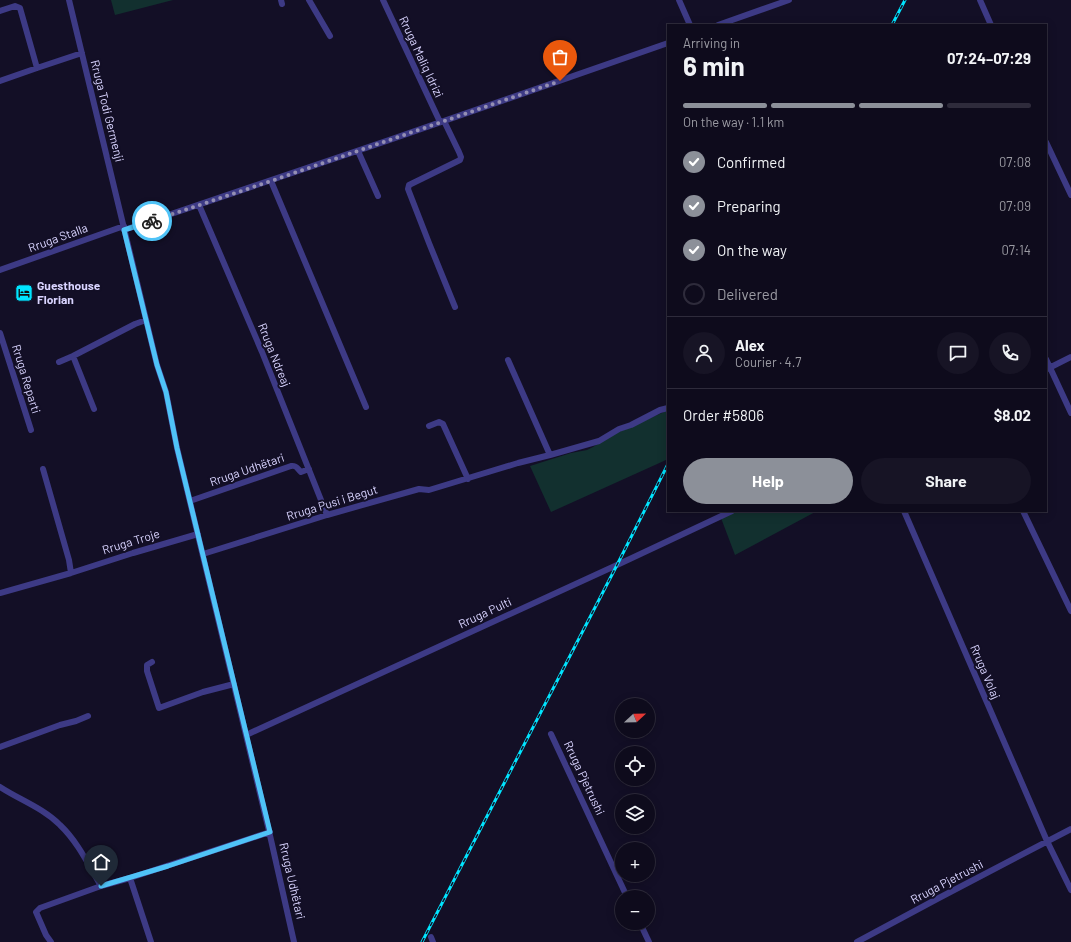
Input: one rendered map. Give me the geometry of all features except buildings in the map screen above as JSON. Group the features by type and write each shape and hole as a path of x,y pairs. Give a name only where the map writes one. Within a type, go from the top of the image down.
{"street":[{"name":"Rruga Todi Germenji","path":"69,0 124,228"},
{"path":"309,0 330,36"},
{"name":"Rruga Maliq Idrizi","path":"383,0 442,122 461,157 460,160 415,181 409,185 408,189 456,307"},
{"path":"679,0 690,24"},
{"path":"721,24 789,0"},
{"path":"980,0 991,24"},
{"path":"0,11 15,6 20,8 37,68"},
{"name":"Rruga Stalla","path":"0,270 124,228 271,181 667,43"},
{"path":"0,81 82,53"},
{"path":"1047,144 1071,195"},
{"path":"358,151 378,196"},
{"path":"271,181 366,407"},
{"name":"Rruga Ndreaj","path":"199,205 262,352 327,515"},
{"name":"Rruga Udhëtari","path":"124,228 157,365 166,392 177,448 270,832 294,942"},
{"path":"59,362 146,320"},
{"name":"Rruga Reparti","path":"0,333 31,430"},
{"path":"73,356 94,409"},
{"path":"1071,357 1048,368 1071,413"},
{"path":"508,360 550,455"},
{"name":"Rruga Pusi i Begut","path":"203,554 419,488 429,490 601,440 619,429 667,408"},
{"path":"429,426 440,422 443,424 468,479"},
{"name":"Rruga Udhëtari","path":"190,501 291,466 297,467 301,472 309,469"},
{"path":"43,469 69,560 71,573"},
{"name":"Rruga Pulti","path":"246,734 603,572 730,512"},
{"name":"Rruga Volaj","path":"904,512 1047,841 1071,890"},
{"path":"1023,512 1071,611"},
{"name":"Rruga Troje","path":"0,593 198,534"},
{"path":"152,662 147,665 147,670 157,706 159,708 203,692 234,684"},
{"path":"0,747 88,716"},
{"name":"Rruga Pjetrushi","path":"551,734 624,890"},
{"path":"0,787 45,813 59,824 76,844 101,886"},
{"name":"Rruga Pjetrushi","path":"858,942 1071,829"},
{"path":"51,942 46,935 36,912 43,906 270,832"},
{"path":"130,878 151,942"},
{"path":"643,930 649,942"}],"green space":[{"path":"111,0 173,0 115,15"},
{"path":"667,412 667,458 666,460 551,512 530,466 571,453 587,450 612,435"},
{"path":"733,512 815,512 735,555 721,518"}],"railway":[{"path":"893,24 905,0"},
{"path":"422,942 667,466"}],"way so far":[{"path":"152,221 560,81"}],"place":[{"name":"Guesthouse Florian","path":"24,293"}],"route":[{"path":"101,886 168,866 270,832 177,448 166,392 157,365 124,230 152,221"}]}
